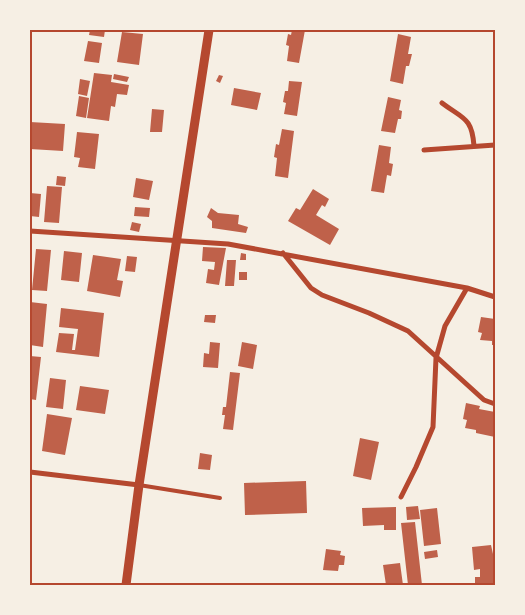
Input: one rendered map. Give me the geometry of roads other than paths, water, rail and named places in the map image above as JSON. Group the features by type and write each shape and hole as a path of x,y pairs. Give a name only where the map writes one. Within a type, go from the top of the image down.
{"street":[{"path":"126,585 139,485 210,30"},
{"path":"442,103 468,120 473,134 474,146"},
{"path":"424,150 495,145"},
{"path":"30,231 228,244 466,288 495,297"},
{"path":"282,253 310,288 408,332 484,400 495,404"},
{"path":"401,497 416,467 432,426 436,358 445,326 466,288"},
{"path":"30,472 139,485"}],"lane":[{"path":"139,485 220,498"}]}
